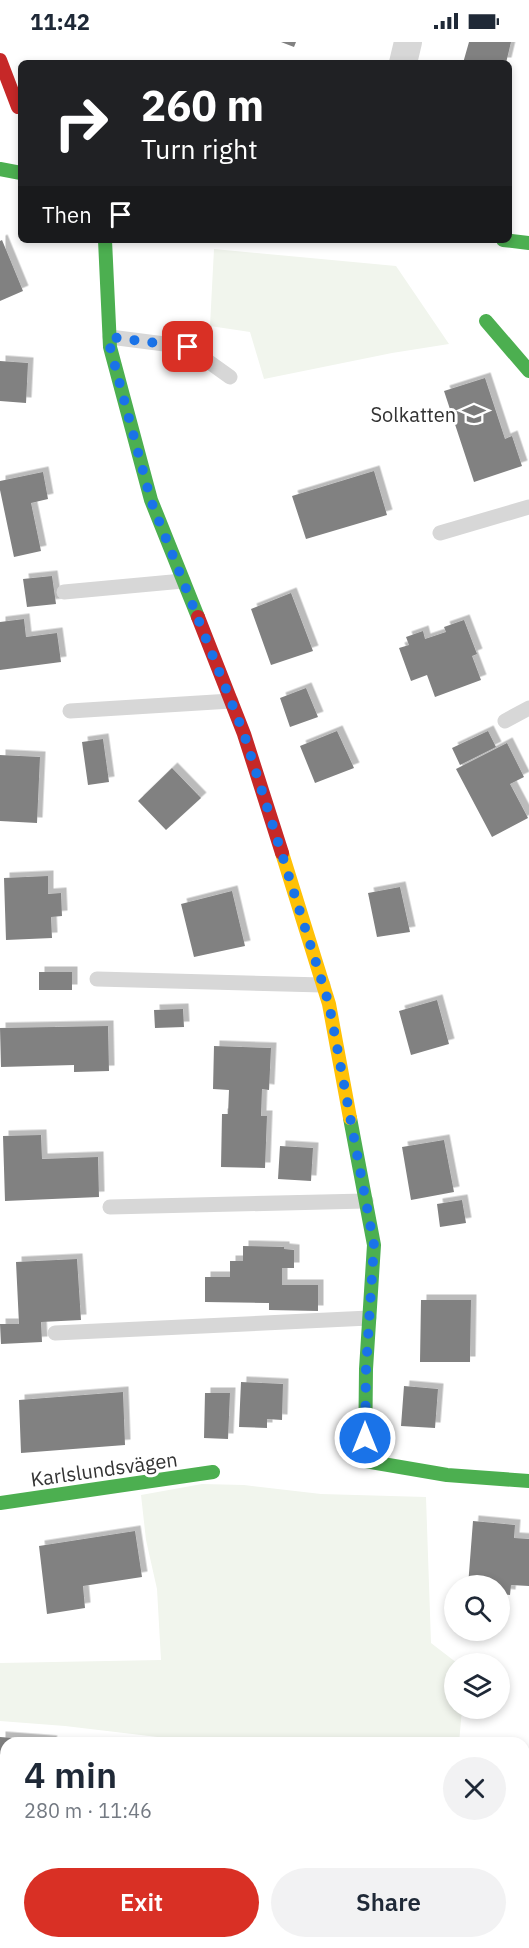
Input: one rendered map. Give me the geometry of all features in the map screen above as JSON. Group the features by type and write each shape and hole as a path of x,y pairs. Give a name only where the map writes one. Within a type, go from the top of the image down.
{"street":[{"path":"404,60 408,42"},
{"path":"0,60 18,107"},
{"path":"0,168 18,172"},
{"path":"512,241 529,243"},
{"path":"105,243 110,347 151,501 244,734 329,1004 374,1245 366,1369 365,1461 447,1475 529,1481"},
{"path":"486,321 529,371"},
{"name":"Karlslundsvägen","path":"0,1503 213,1472"}],"lane":[{"path":"110,337 188,347 230,377"},
{"path":"440,533 529,507"},
{"path":"64,592 183,581"},
{"path":"70,711 231,701"},
{"path":"505,721 529,708"},
{"path":"97,979 323,985"},
{"path":"110,1207 366,1201"},
{"path":"55,1333 369,1318"}],"shaded area":[{"path":"214,249 396,266 449,344 264,379 250,332 210,326"},
{"path":"202,1484 244,1485 321,1494 426,1497 431,1643 444,1653 444,1719 461,1719 460,1737 158,1737 0,1721 0,1663 161,1660 157,1589 146,1540 141,1495"}],"building":[{"path":"281,42 296,42 294,47"},
{"path":"469,42 511,42 507,60 464,60"},
{"path":"2,240 23,291 0,301 0,241"},
{"path":"0,361 28,363 26,403 0,401"},
{"name":"Solkatten","path":"485,378 505,439 512,436 522,466 474,482 444,391"},
{"path":"374,471 387,515 306,539 292,496"},
{"path":"43,472 48,499 31,503 41,551 14,557 0,481"},
{"path":"52,576 56,604 27,607 23,579"},
{"path":"291,593 313,651 271,665 251,609"},
{"path":"24,619 26,637 57,633 61,662 0,670 0,622"},
{"path":"464,620 477,654 472,656 481,680 435,697 427,675 411,681 399,648 409,645 406,637 423,631 425,639 446,632 444,627"},
{"path":"306,688 318,717 290,727 280,698"},
{"path":"337,731 354,768 315,783 300,746"},
{"path":"488,731 496,747 460,765 452,748"},
{"path":"103,739 109,782 88,785 82,742"},
{"path":"507,743 524,777 510,784 528,818 492,837 456,769"},
{"path":"0,755 40,757 37,823 0,821"},
{"path":"172,768 201,798 166,830 138,801"},
{"path":"48,876 48,894 61,893 62,916 51,917 52,938 6,940 4,878"},
{"path":"400,887 410,932 377,937 368,893"},
{"path":"232,891 245,946 194,957 181,904"},
{"path":"39,972 72,972 72,990 39,990"},
{"path":"437,1000 449,1044 411,1055 399,1011"},
{"path":"183,1009 184,1027 155,1028 154,1010"},
{"path":"108,1026 109,1071 74,1072 74,1065 1,1067 0,1028"},
{"path":"214,1046 271,1048 269,1090 262,1089 261,1116 267,1116 265,1168 221,1167 222,1114 228,1114 229,1090 213,1089"},
{"path":"41,1135 42,1159 98,1157 99,1197 5,1201 3,1136"},
{"path":"444,1140 454,1192 411,1200 402,1147"},
{"path":"280,1146 313,1148 311,1181 278,1179"},
{"path":"462,1200 466,1223 440,1227 437,1204"},
{"path":"243,1246 284,1247 284,1249 294,1250 294,1268 282,1268 282,1285 318,1285 318,1311 269,1310 269,1303 205,1302 205,1277 230,1277 230,1261 243,1261"},
{"path":"77,1259 81,1320 41,1322 42,1342 1,1344 0,1324 19,1324 16,1262"},
{"path":"421,1300 471,1300 470,1362 420,1362"},
{"path":"241,1382 283,1384 282,1420 267,1419 267,1428 239,1427"},
{"path":"404,1386 438,1389 435,1428 401,1426"},
{"path":"123,1392 125,1445 21,1453 19,1400"},
{"path":"205,1393 230,1393 228,1439 204,1438"},
{"path":"473,1521 515,1525 514,1538 529,1539 529,1586 511,1585 510,1595 510,1575 469,1575"},
{"path":"135,1531 142,1577 83,1586 85,1608 47,1614 39,1546"}],"traffic: fast":[{"path":"0,169 18,172"},
{"path":"512,241 529,243"},
{"path":"105,243 110,347 151,500 198,617"},
{"path":"486,321 529,371"},
{"path":"350,1118 374,1245 366,1369 365,1461 447,1475 529,1481"},
{"path":"0,1503 213,1472"}],"traffic: slow":[{"path":"282,853 329,1004 350,1118"}],"traffic: jam":[{"path":"0,60 18,107"},
{"path":"198,617 244,734 282,853"}],"place":[{"name":"Solkatten","path":"474,414"}],"route":[{"path":"188,347 110,337 110,347 151,501 244,734 329,1004 374,1245 366,1369 365,1438"}]}
